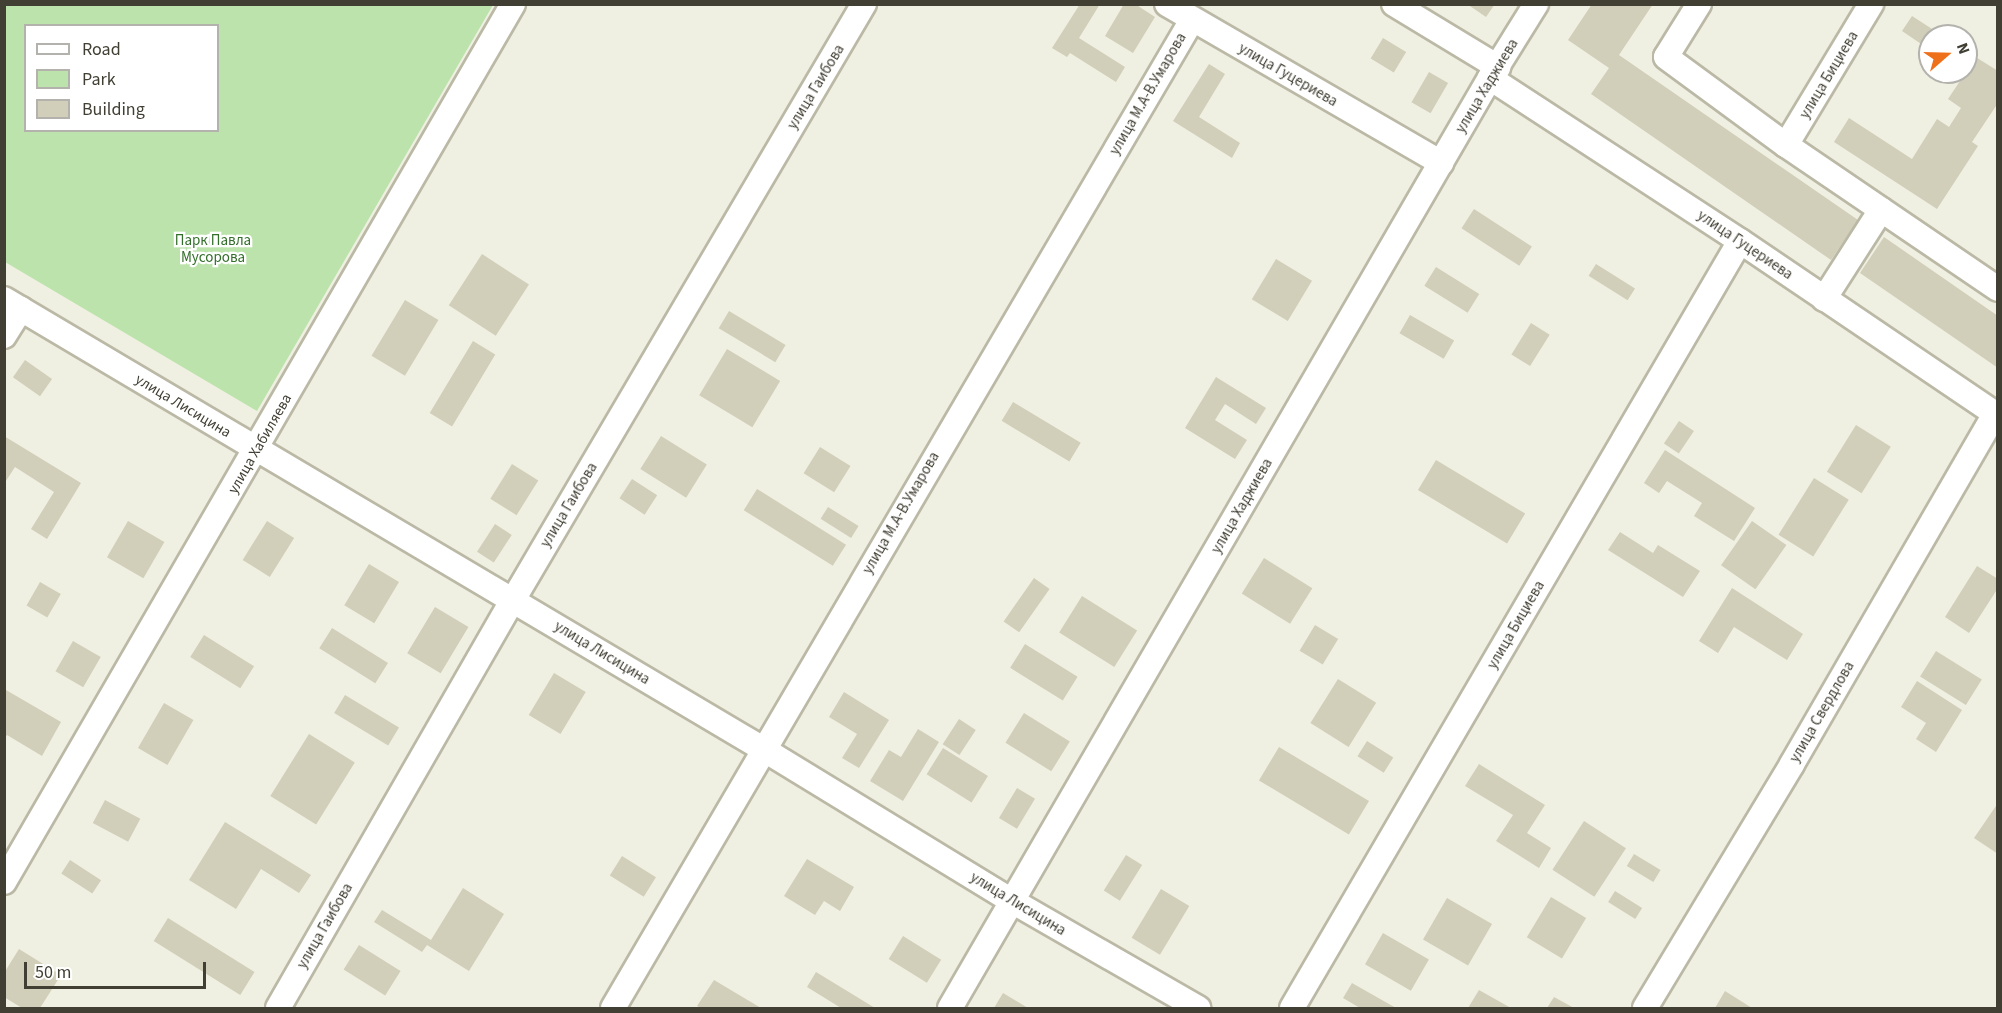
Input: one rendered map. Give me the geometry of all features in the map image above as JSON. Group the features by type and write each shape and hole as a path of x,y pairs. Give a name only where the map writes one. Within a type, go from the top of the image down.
{"street":[{"name":"улица Хабиляева","path":"4,882 513,4"},
{"name":"улица Гаибова","path":"278,1008 513,600 864,4"},
{"name":"улица Гуцериева","path":"1167,4 1441,163"},
{"name":"улица Хаджиева","path":"950,1008 1494,72 1536,4"},
{"path":"1699,4 1666,57 1786,145 1998,289"},
{"name":"улица Бициева","path":"1786,145 1871,4"},
{"name":"улица Гуцериева","path":"1396,5 1996,415"},
{"name":"улица М.А-В.Умарова","path":"613,1008 1192,20"},
{"path":"1824,299 1881,210"},
{"name":"улица Бициева","path":"1292,1008 1740,242"},
{"name":"улица Лисицина","path":"13,304 763,749 1012,901 1198,1008"},
{"path":"4,336 13,304"},
{"name":"улица Свердлова","path":"1645,1008 1798,754 1996,415"}],"green space":[{"name":"Парк Павла Мусорова","path":"5,4 493,4 257,411 5,262"}],"building":[{"path":"1080,4 1100,4 1079,38 1125,67 1116,82 1070,53 1067,57 1052,48"},
{"path":"1124,4 1135,4 1155,17 1133,53 1105,36"},
{"path":"1467,4 1495,4 1486,17"},
{"path":"1592,4 1653,4 1619,55 1858,220 1831,260 1591,94 1609,68 1568,40"},
{"path":"1912,16 1924,24 1918,24 1918,42 1902,31"},
{"path":"1383,38 1406,52 1394,72 1371,59"},
{"path":"1978,58 1998,71 1998,103 1972,142 1978,146 1937,209 1834,142 1849,118 1912,159 1937,119 1949,127 1961,108 1948,99 1958,84 1978,84"},
{"path":"1209,64 1225,74 1199,117 1240,143 1232,158 1173,121"},
{"path":"1429,72 1448,83 1431,113 1412,102"},
{"path":"1474,209 1532,247 1519,266 1461,228"},
{"path":"1884,237 1998,316 1998,368 1860,273"},
{"path":"482,254 529,284 496,336 449,305"},
{"path":"1276,259 1312,281 1288,321 1252,299"},
{"path":"1596,264 1635,288 1628,300 1589,276"},
{"path":"1436,267 1479,294 1468,313 1424,286"},
{"path":"405,300 438,320 405,376 372,356"},
{"path":"729,311 786,345 775,362 719,328"},
{"path":"1410,315 1454,340 1444,359 1400,333"},
{"path":"1531,323 1550,335 1530,366 1511,354"},
{"path":"473,341 495,354 452,426 430,413"},
{"path":"727,349 780,381 752,427 699,395"},
{"path":"25,360 52,379 40,396 13,377"},
{"path":"1216,377 1266,408 1256,424 1225,404 1215,420 1247,440 1235,459 1185,428"},
{"path":"1013,402 1081,443 1069,462 1002,421"},
{"path":"1679,421 1694,431 1679,453 1664,443"},
{"path":"1856,425 1891,447 1862,493 1827,472"},
{"path":"4,436 81,483 47,539 31,529 54,492 15,467 4,484"},
{"path":"661,436 707,465 686,498 640,469"},
{"path":"820,447 851,466 834,492 804,473"},
{"path":"1665,450 1755,508 1734,541 1694,516 1702,503 1667,481 1659,493 1644,483"},
{"path":"1436,460 1525,514 1507,544 1418,490"},
{"path":"512,464 538,480 517,515 490,499"},
{"path":"1814,478 1849,500 1813,557 1778,535"},
{"path":"632,479 657,495 645,515 619,498"},
{"path":"757,489 846,545 833,566 744,510"},
{"path":"828,507 859,526 851,538 821,519"},
{"path":"128,521 164,542 143,578 107,557"},
{"path":"267,521 294,538 270,577 243,560"},
{"path":"1752,521 1786,545 1755,589 1721,565"},
{"path":"495,524 512,535 494,563 477,552"},
{"path":"1620,532 1653,553 1658,545 1700,571 1683,597 1608,550"},
{"path":"1264,558 1312,588 1290,624 1242,594"},
{"path":"369,564 399,582 374,623 344,605"},
{"path":"1977,566 1998,579 1998,588 1969,633 1945,617"},
{"path":"1034,578 1050,589 1019,632 1004,621"},
{"path":"40,582 61,594 47,617 26,605"},
{"path":"1732,588 1803,634 1787,660 1734,627 1718,653 1699,641"},
{"path":"1082,596 1137,630 1114,667 1059,632"},
{"path":"435,607 468,627 441,673 407,653"},
{"path":"1315,625 1338,639 1323,665 1300,651"},
{"path":"332,628 388,663 375,683 319,648"},
{"path":"204,635 254,666 240,688 190,657"},
{"path":"73,641 101,657 83,687 56,671"},
{"path":"1025,644 1078,677 1063,701 1010,668"},
{"path":"1936,651 1982,680 1966,705 1920,676"},
{"path":"554,673 586,692 560,734 529,715"},
{"path":"1338,679 1376,703 1349,747 1310,723"},
{"path":"1917,681 1962,710 1936,752 1916,739 1926,723 1901,707"},
{"path":"6,690 61,722 42,756 7,735 4,739"},
{"path":"844,692 889,720 859,768 842,758 857,734 829,717"},
{"path":"345,695 399,727 388,745 334,713"},
{"path":"164,703 193,720 167,765 138,748"},
{"path":"1024,713 1070,742 1051,771 1005,743"},
{"path":"959,719 976,730 959,755 943,744"},
{"path":"918,729 939,742 903,801 870,781 889,750 901,757"},
{"path":"309,734 355,763 316,825 270,796"},
{"path":"1367,741 1393,757 1384,773 1357,756"},
{"path":"1279,747 1369,801 1349,835 1259,780"},
{"path":"943,748 988,776 972,802 927,774"},
{"path":"1479,764 1545,805 1527,833 1551,848 1539,868 1496,841 1513,815 1465,786"},
{"path":"1017,788 1035,799 1017,829 999,818"},
{"path":"105,800 140,819 128,842 93,823"},
{"path":"1998,803 1998,854 1974,838"},
{"path":"1584,821 1626,848 1594,897 1552,870"},
{"path":"225,822 311,875 299,893 261,869 236,909 189,880"},
{"path":"1634,854 1661,870 1653,882 1627,866"},
{"path":"1126,855 1142,865 1120,901 1104,891"},
{"path":"622,856 656,877 644,897 610,876"},
{"path":"807,859 854,887 840,911 824,901 815,915 784,896"},
{"path":"70,860 101,880 92,894 61,873"},
{"path":"463,888 504,914 469,971 427,945 422,952 374,922 382,910 431,940"},
{"path":"1161,889 1189,906 1160,955 1132,938"},
{"path":"1615,891 1642,908 1635,919 1608,902"},
{"path":"1551,897 1586,918 1562,958 1527,937"},
{"path":"1447,898 1492,924 1468,966 1423,940"},
{"path":"168,918 255,972 240,995 154,941"},
{"path":"1383,933 1429,960 1411,991 1365,964"},
{"path":"903,936 941,960 927,983 889,959"},
{"path":"359,945 401,971 385,996 344,970"},
{"path":"19,949 61,975 40,1008 22,1008 4,997 4,973"},
{"path":"816,972 875,1008 841,1008 807,987"},
{"path":"714,980 761,1008 701,1008 697,1006"},
{"path":"1352,983 1396,1008 1360,1008 1343,998"},
{"path":"1479,990 1511,1008 1468,1008"},
{"path":"1725,991 1752,1008 1715,1008"},
{"path":"1003,993 1028,1008 994,1008"},
{"path":"1554,997 1574,1008 1547,1008"}]}
